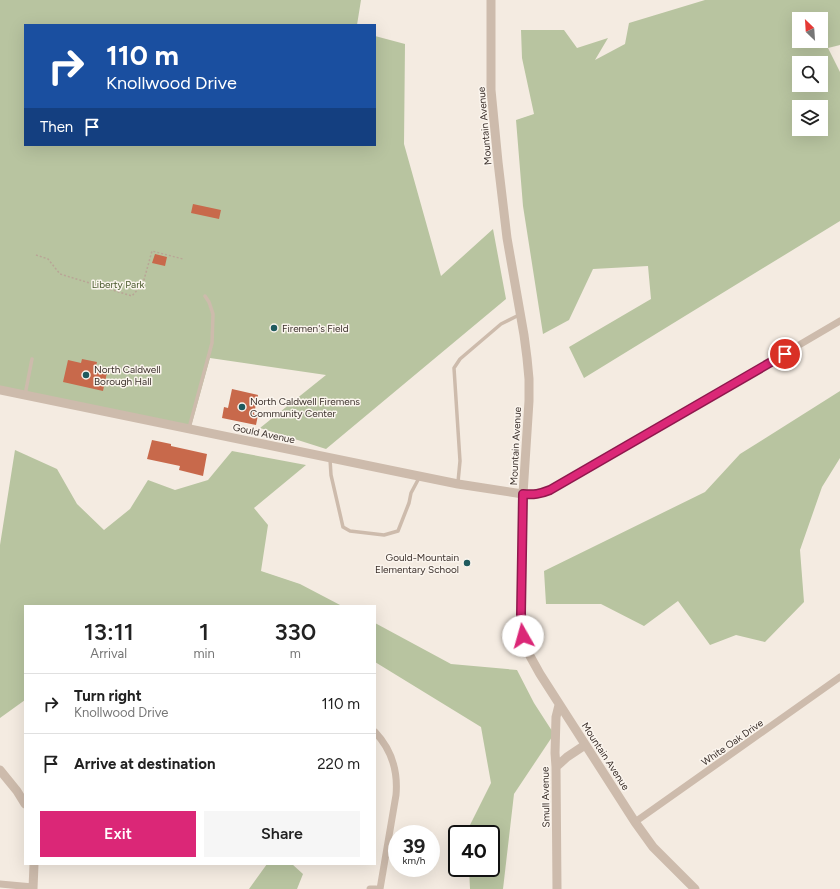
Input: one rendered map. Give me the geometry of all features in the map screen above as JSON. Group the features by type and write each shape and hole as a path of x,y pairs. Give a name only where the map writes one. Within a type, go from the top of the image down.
{"street":[{"name":"Mountain Avenue","path":"491,0 491,90 494,127 507,238 521,314 529,379 523,494 521,614 523,636 530,656 540,674 636,822 653,847 695,889"},
{"path":"523,494 542,494 550,490 840,321"},
{"name":"Gould Avenue","path":"0,390 458,484 523,494"},
{"name":"White Oak Drive","path":"636,822 840,677"},
{"name":"Smull Avenue","path":"557,889 555,753 556,717 559,705"},
{"path":"376,733 390,754 395,768 397,784 380,889"},
{"path":"556,767 567,756 585,744"},
{"path":"0,770 17,790 24,802"},
{"path":"0,884 33,888 34,865"},
{"path":"370,889 376,889"}],"lane":[{"path":"188,429 212,343 213,314 209,302 205,296"},
{"path":"458,484 460,461 454,368 460,359 501,324 521,314"},
{"path":"25,395 32,359"},
{"path":"330,458 331,475 343,528 350,531 384,535 398,531 409,503 411,493 420,476"}],"path":[{"path":"36,255 48,259 60,274 132,296 140,287 142,287 152,251 183,259"}],"green space":[{"name":"Liberty Park","path":"0,0 361,0 357,24 24,24 24,146 376,146 376,36 405,44 404,144 441,276 493,229 506,299 326,449 260,428 326,375 210,358 190,430 0,386"},
{"path":"705,0 840,0 840,45 828,48 840,72 840,221 584,378 569,347 651,299 648,266 593,269 569,320 543,334 523,206 516,120 534,114 522,58 521,30 564,30 577,48 608,38 595,60 625,44 629,23"},
{"path":"840,391 840,458 822,487 800,550 804,602 765,642 736,635 710,645 678,601 644,626 601,604 546,604 544,571 705,492 740,454"},
{"path":"15,450 57,469 77,504 104,530 130,509 148,480 175,490 208,480 232,451 306,465 254,508 268,525 261,571 300,584 340,605 24,605 24,701 0,718 0,545"},
{"path":"376,624 451,664 517,670 534,703 554,734 514,794 503,889 470,889 469,877 500,877 500,825 470,825 491,783 481,727 376,663"},
{"path":"266,865 293,865 303,874 297,889 249,889"}],"building":[{"path":"193,204 221,210 219,219 191,213"},
{"path":"155,254 167,257 165,266 152,263"},
{"name":"North Caldwell Borough Hall","path":"82,359 97,362 96,366 108,368 103,391 63,382 68,360 81,363"},
{"name":"North Caldwell Firemens Community Center","path":"232,389 258,395 254,414 258,415 256,425 222,418 224,407 228,408"},
{"path":"152,440 207,454 203,476 179,470 180,466 147,459"}],"place":[{"name":"Firemen's Field","path":"274,328"},
{"name":"North Caldwell Borough Hall","path":"86,375"},
{"name":"North Caldwell Firemens Community Center","path":"242,407"},
{"name":"Gould-Mountain Elementary School","path":"467,563"}],"route":[{"path":"523,636 521,614 523,494 542,494 550,490 785,354"}]}
